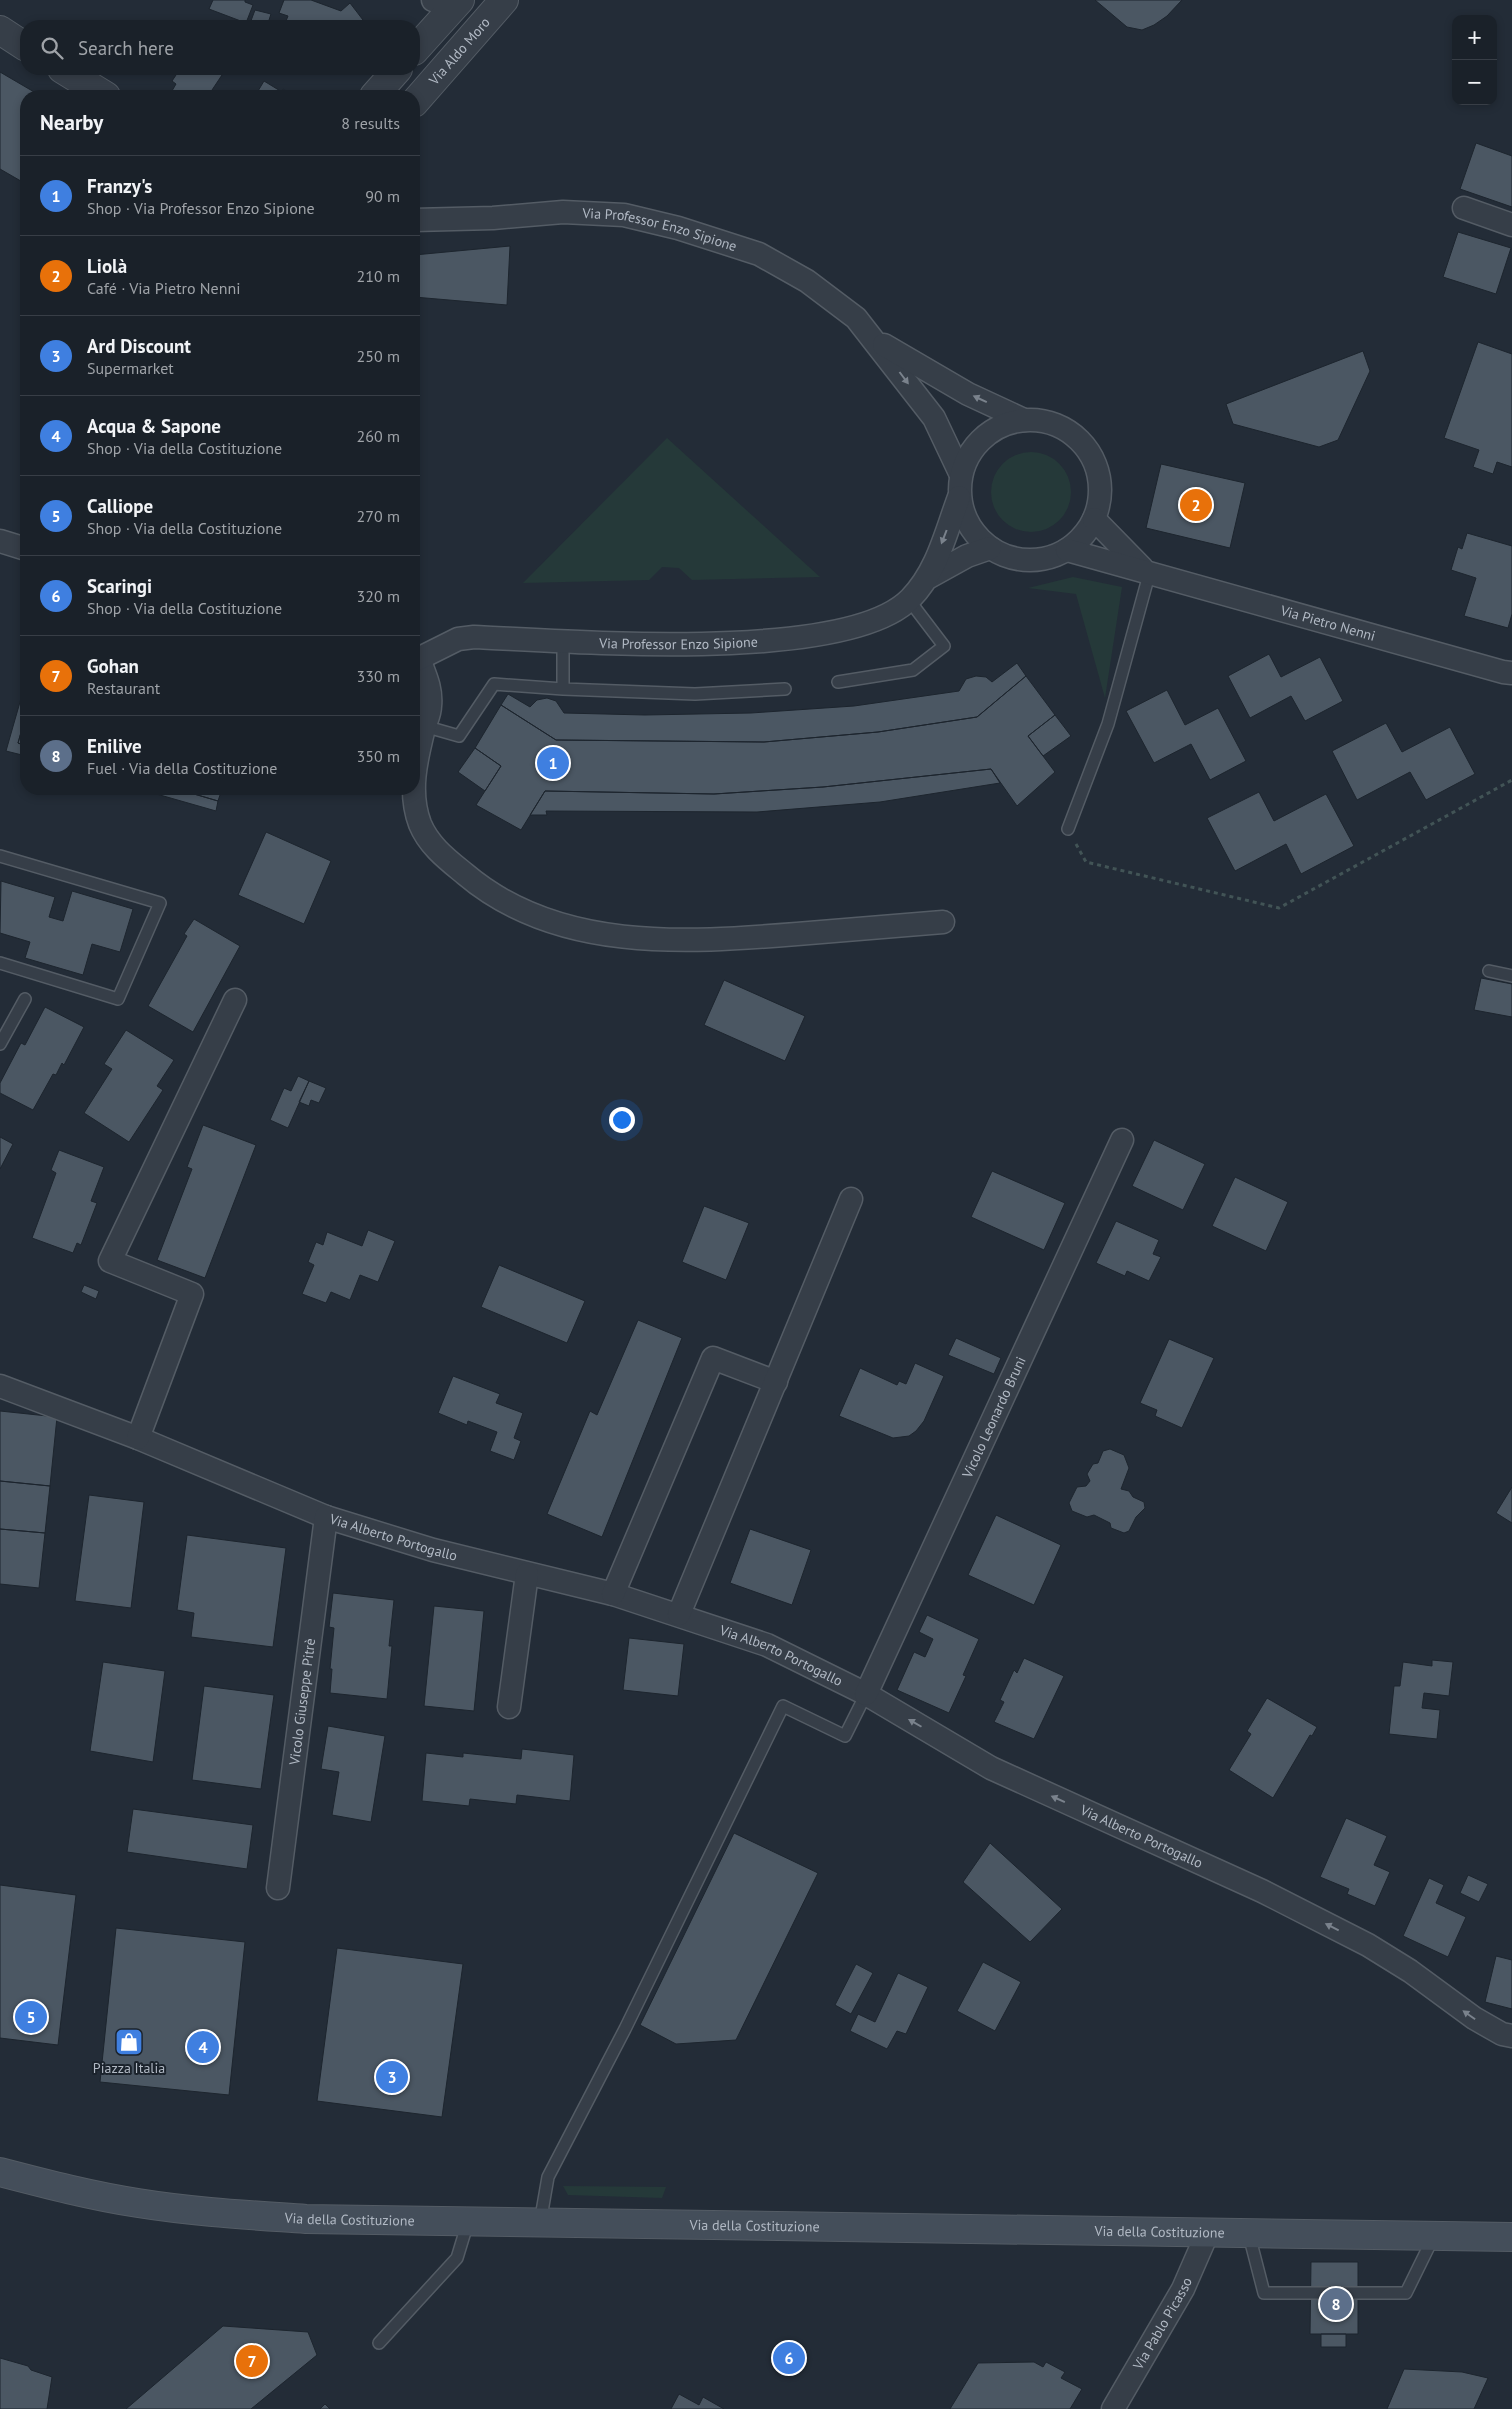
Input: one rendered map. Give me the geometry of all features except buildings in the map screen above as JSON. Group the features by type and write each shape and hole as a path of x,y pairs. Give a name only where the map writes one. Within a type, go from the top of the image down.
{"main road":[{"name":"Via della Costituzione","path":"0,2172 136,2203 230,2214 306,2219 1249,2235 1512,2237"}],"street":[{"name":"Via Aldo Moro","path":"420,96 504,0"},
{"path":"420,42 448,2"},
{"path":"0,30 20,42"},
{"path":"72,75 96,90"},
{"path":"379,90 393,75"},
{"path":"1464,208 1512,225"},
{"name":"Via Professor Enzo Sipione","path":"420,220 563,212 624,215 678,228 759,254 807,281 856,318 875,339"},
{"path":"875,339 968,394 1024,420"},
{"path":"875,339 934,418 960,475"},
{"path":"1024,420 1045,421 1064,429 1081,441 1093,458 1099,478 1100,499 1094,519 1083,536 1067,550 1042,560 1015,559 990,548 975,534 964,517 960,497 960,475 969,454 983,438 1002,425 1024,420"},
{"path":"929,577 960,497"},
{"path":"1094,519 1147,571"},
{"path":"0,542 20,547"},
{"path":"929,577 967,556 990,548"},
{"name":"Via Pietro Nenni","path":"1067,550 1512,673"},
{"name":"Via Professor Enzo Sipione","path":"420,658 458,640 474,637 694,646 806,636 877,620 909,600 929,577"},
{"path":"420,668 429,685 430,708 420,745"},
{"path":"414,795 421,825 435,849 477,885 548,921 598,934 658,941 740,939 943,922"},
{"path":"138,1438 192,1294 110,1261 234,1000"},
{"name":"Vicolo Leonardo Bruni","path":"866,1694 1122,1140"},
{"path":"679,1614 851,1199"},
{"path":"613,1594 713,1358 776,1382"},
{"name":"Via Alberto Portogallo","path":"0,1386 138,1438 326,1517 433,1550 613,1594 679,1614 767,1645 866,1694 991,1768 1262,1891 1368,1944 1474,2018 1502,2034 1512,2036"},
{"name":"Vicolo Giuseppe Pitrè","path":"278,1888 326,1517"},
{"path":"509,1707 527,1574"},
{"name":"Via Pablo Picasso","path":"1113,2409 1183,2289 1207,2234"}],"lane":[{"path":"1068,829 1108,724 1147,571"},
{"path":"838,682 913,670 944,646 909,600"},
{"path":"563,641 563,689"},
{"path":"424,726 459,736 494,684 563,689 696,694 785,689"},
{"path":"0,856 160,903 118,999 0,963"},
{"path":"1488,970 1512,976"},
{"path":"0,1044 25,999"},
{"path":"540,2223 548,2177 625,2029 783,1706 845,1736 866,1694"},
{"path":"379,2343 457,2258 468,2222"},
{"path":"1249,2235 1264,2292 1274,2293 1406,2293 1434,2236"}],"path":[{"path":"1068,829 1086,862 1279,908 1512,780"}],"green space":[{"path":"667,438 820,577 692,580 679,568 662,567 649,580 523,583"},
{"path":"1031,452 1046,455 1059,464 1068,477 1071,492 1068,507 1059,520 1046,529 1031,532 1016,529 1003,520 994,507 991,492 994,477 1003,464 1016,455"},
{"path":"1073,577 1122,587 1105,698 1076,594 1028,588"},
{"path":"563,2186 666,2187 662,2198 568,2195"}],"place":[{"name":"Liolà","path":"1196,505"},
{"name":"Franzy's","path":"553,763"},
{"name":"Calliope","path":"31,2017"},
{"name":"Piazza Italia","path":"129,2042"},
{"name":"Acqua & Sapone","path":"203,2047"},
{"name":"Ard Discount","path":"392,2077"},
{"name":"Enilive","path":"1336,2304"},
{"name":"Scaringi","path":"789,2358"},
{"name":"Gohan","path":"252,2361"}]}
